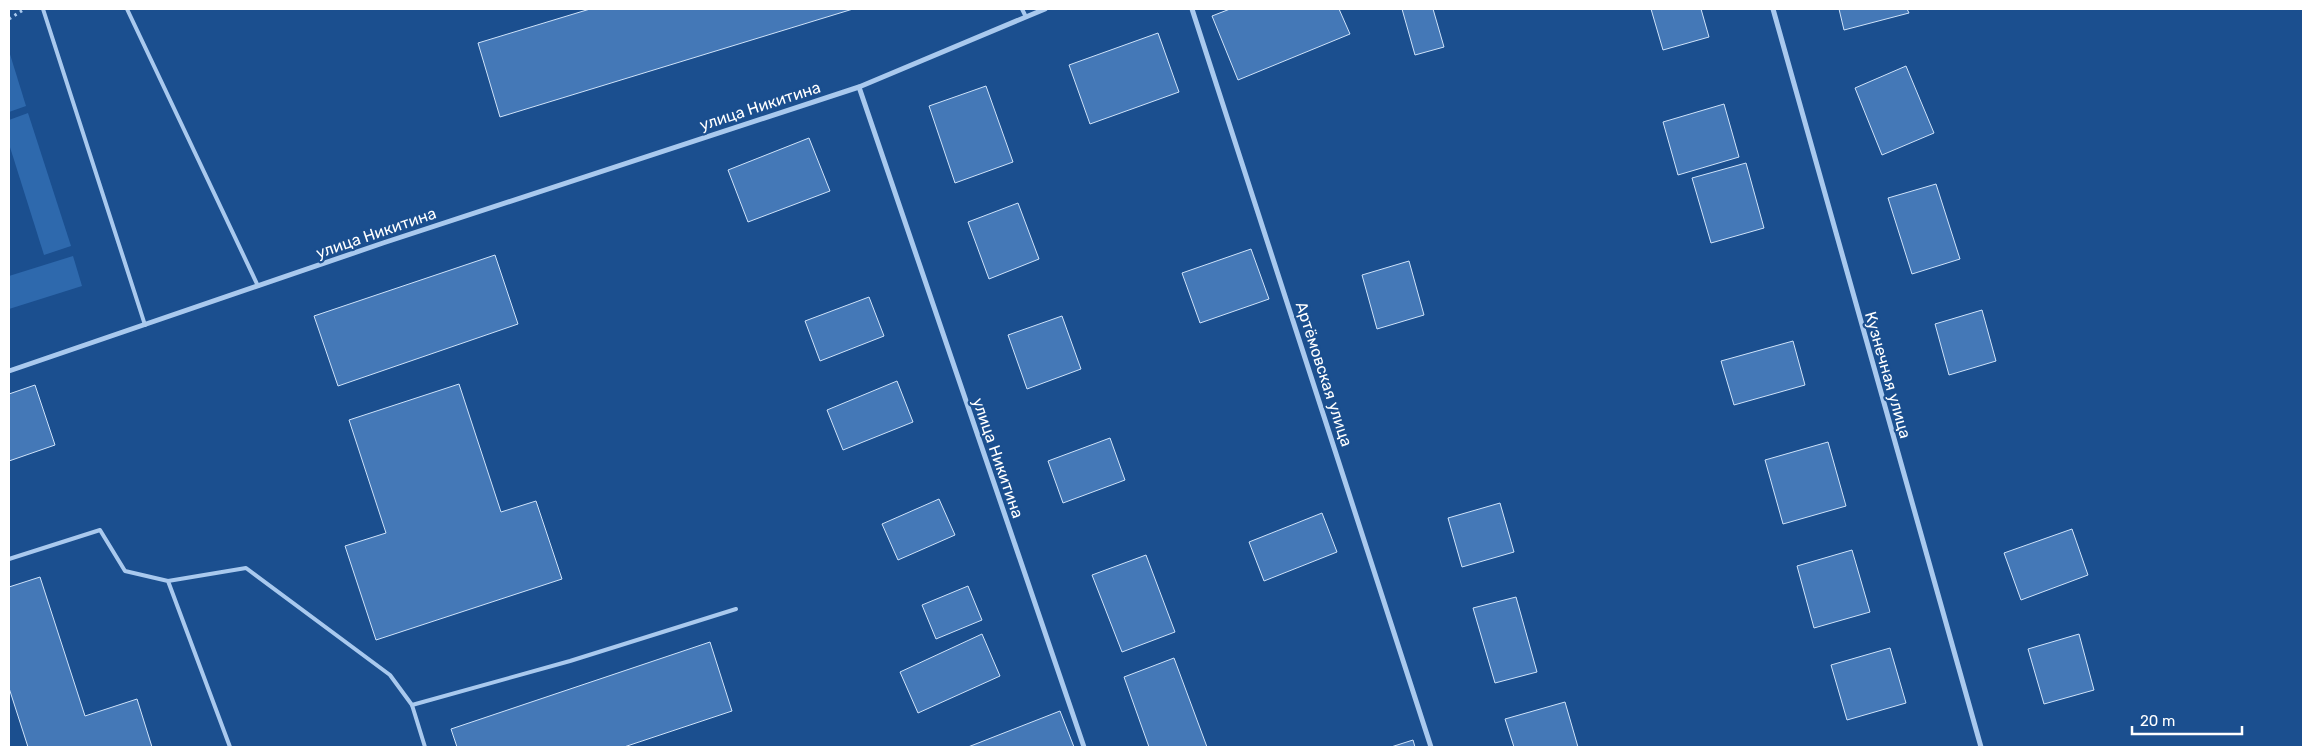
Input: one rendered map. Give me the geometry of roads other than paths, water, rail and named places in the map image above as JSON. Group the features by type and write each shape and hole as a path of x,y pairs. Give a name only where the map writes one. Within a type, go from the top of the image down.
{"street":[{"path":"859,87 1045,9"},
{"name":"Артёмовская улица","path":"1192,9 1431,747"},
{"name":"Кузнечная улица","path":"1773,9 1981,747"},
{"name":"улица Никитина","path":"9,371 258,286 859,87 1084,747"}],"lane":[{"path":"43,9 145,325"},
{"path":"127,9 258,286"},
{"path":"1022,9 1026,17"},
{"path":"9,559 100,530 125,571 168,581 246,568 390,675 412,705 425,747"},
{"path":"168,581 230,747"},
{"path":"412,705 570,661 736,609"}]}
